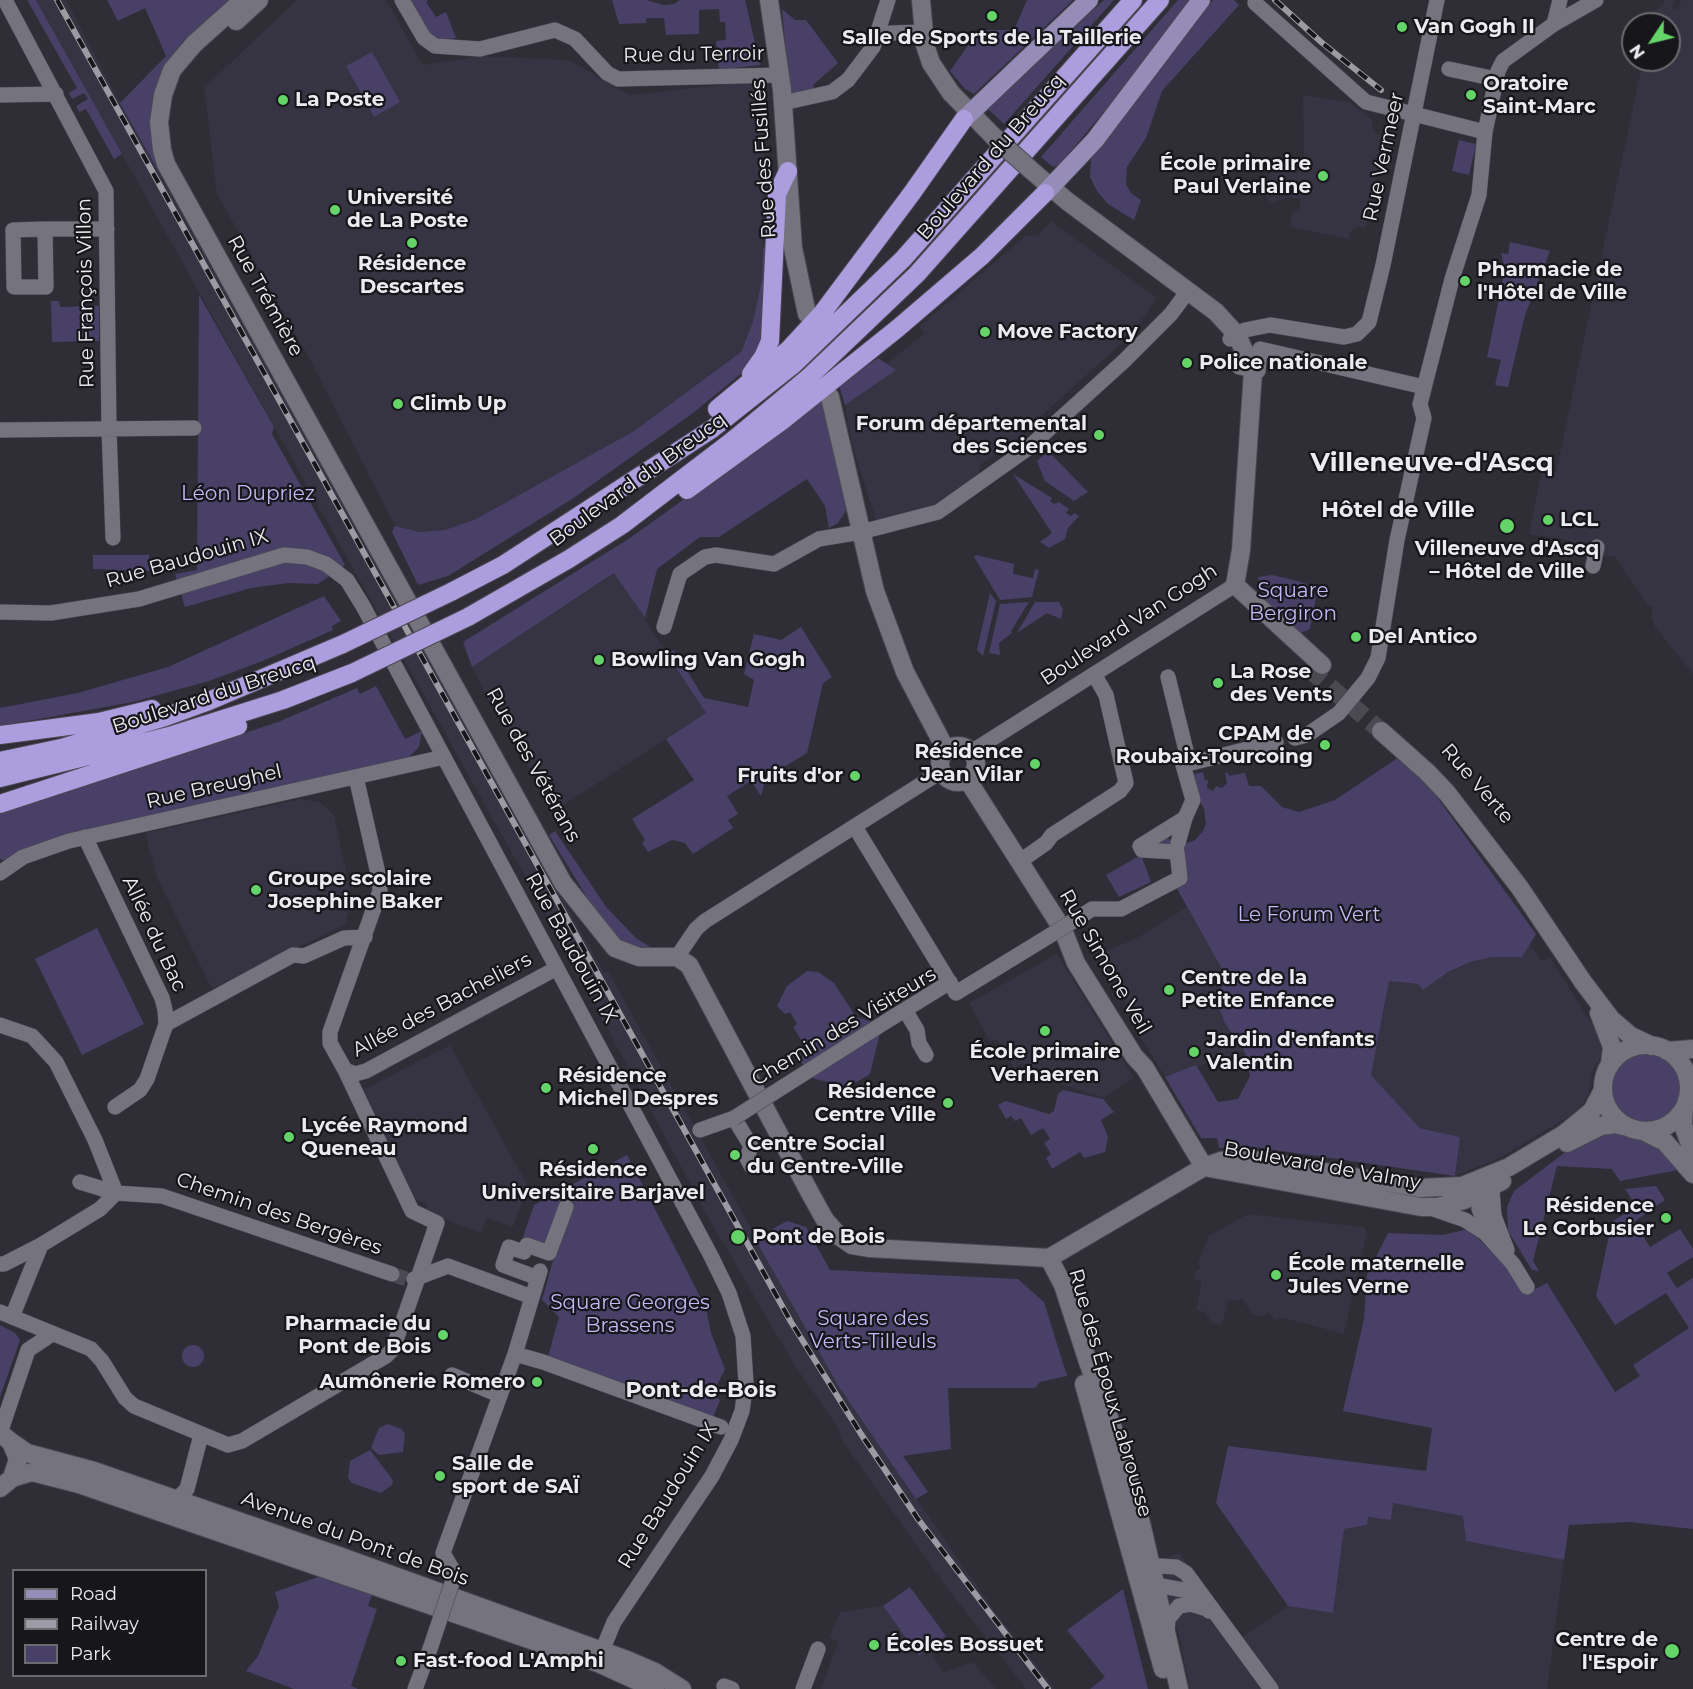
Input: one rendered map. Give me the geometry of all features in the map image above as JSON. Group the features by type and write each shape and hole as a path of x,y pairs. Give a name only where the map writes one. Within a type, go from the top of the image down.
{"highway":[{"name":"Boulevard du Breucq","path":"0,761 133,727 209,701 343,644 503,565 712,429 754,398 873,291 962,195 1133,0"},
{"name":"Boulevard du Breucq","path":"0,778 143,743 283,700 352,673 468,617 569,559 622,525 777,405 890,302 966,220 1160,0"},
{"path":"659,462 717,409 788,350 823,312 912,194 967,116"},
{"path":"717,409 758,366 770,342 777,194 788,171"},
{"path":"622,525 688,490 782,421 969,267 1048,190"},
{"path":"0,735 99,722 269,676"},
{"path":"0,804 234,728 260,717 283,700"}],"main road":[{"name":"Rue Trémière","path":"243,0 194,44 172,70 160,108 162,150 176,183 422,622"},
{"name":"Rue Trémière","path":"259,0 201,52 183,75 170,112 172,144 182,170 360,490 422,622"},
{"name":"Rue des Fusillés","path":"769,0 783,103 795,263 807,314"},
{"name":"Boulevard Van Gogh","path":"921,0 927,54 935,71 967,116 1048,190 1186,294 1234,337 1247,374 1241,549 1235,585"},
{"path":"967,116 1089,0"},
{"path":"1048,190 1095,140 1201,0"},
{"path":"830,397 855,495 869,573 913,690 946,750"},
{"path":"1235,585 1268,618 1296,659 1315,667"},
{"name":"Rue des Vétérans","path":"422,622 488,723 540,825 600,933 615,948 630,955 644,958 677,957"},
{"name":"Rue Verte","path":"1383,726 1440,785 1520,888 1582,982 1620,1029 1660,1048"},
{"path":"959,746 971,752 975,765 973,773 967,779 954,781 942,771 941,760 946,750 959,746"},
{"name":"Rue Simone Veil","path":"967,779 1063,930 1076,963 1134,1056 1145,1068 1204,1167"},
{"path":"677,957 689,965 694,973 799,1175 825,1220 839,1236 852,1245 870,1248 1049,1258"},
{"name":"Rue Verte","path":"1582,982 1610,1037 1612,1047 1610,1064"},
{"path":"1660,1048 1682,1064 1691,1078 1684,1108 1683,1125 1693,1152"},
{"path":"1693,1049 1626,1050 1610,1064 1603,1090 1612,1114 1636,1129 1665,1142 1693,1174"},
{"name":"Boulevard de Valmy","path":"1049,1258 1204,1167 1221,1161 1253,1159 1434,1189 1487,1186 1516,1163 1574,1126 1596,1106 1603,1090"},
{"path":"1636,1129 1667,1126 1684,1108"},
{"name":"Boulevard de Valmy","path":"1204,1167 1428,1207 1452,1204 1590,1130 1609,1124 1636,1129"},
{"name":"Rue des Époux Labrousse","path":"1049,1258 1063,1285 1088,1362 1115,1432 1149,1576 1168,1689"},
{"path":"4,1436 18,1459 6,1483"},
{"name":"Avenue du Pont de Bois","path":"4,1436 23,1452 94,1472 176,1500 600,1657 655,1689"},
{"name":"Avenue du Pont de Bois","path":"6,1483 26,1472 41,1473 600,1657 645,1667 682,1689"},
{"path":"147,1508 163,1506 176,1500"},
{"name":"Rue des Époux Labrousse","path":"1149,1576 1168,1637 1179,1689"}],"street":[{"name":"Rue François Villon","path":"5,0 105,185 113,538"},
{"name":"Rue du Terroir","path":"402,0 424,38 435,46 480,49 540,31 555,30 575,39 607,73 622,80 780,75"},
{"path":"783,103 832,92 841,86 864,62 877,38 888,0"},
{"name":"Rue Vermeer","path":"1234,337 1254,327 1270,325 1344,337 1357,334 1369,322 1437,0"},
{"path":"1554,24 1560,0"},
{"path":"1295,738 1307,735 1339,713 1368,678 1378,658 1397,540 1424,418 1420,404 1452,279 1479,195 1485,132 1496,79 1503,61 1554,24 1596,0"},
{"path":"1255,3 1366,102 1485,132"},
{"path":"877,38 891,33 924,32"},
{"path":"1449,69 1496,79"},
{"path":"0,95 56,94"},
{"path":"45,230 107,229"},
{"path":"664,627 680,574 705,556 716,555 768,565 779,562 819,539 861,532 938,512 1013,461 1124,361 1186,294"},
{"path":"1247,374 1258,371 1260,349 1424,387"},
{"path":"0,430 194,428"},
{"path":"1593,566 1597,547"},
{"name":"Rue Baudouin IX","path":"0,612 51,613 103,606 170,592 274,557 296,555 314,559 338,572 354,590 725,1283 740,1323 746,1357 742,1411 729,1446 614,1622 600,1657"},
{"name":"Boulevard Van Gogh","path":"971,752 1235,585"},
{"path":"1018,862 1046,843 1052,835 1120,791 1126,783 1106,695 1094,674"},
{"path":"1168,677 1189,763"},
{"path":"1185,819 1140,846 1142,850 1177,848 1192,800 1183,765 1270,743"},
{"name":"Rue Breughel","path":"0,873 23,857 45,847 444,757"},
{"path":"677,957 700,925 942,771"},
{"name":"Allée des Bacheliers","path":"356,777 380,884 364,938 330,1032 330,1043 412,1211 429,1217 437,1223 414,1278"},
{"path":"855,827 950,982"},
{"name":"Allée du Bac","path":"85,837 162,998 165,1024 147,1079 140,1090 116,1107"},
{"name":"Chemin des Visiteurs","path":"700,1130 734,1118 950,982 956,993 1092,909 1121,909 1179,878 1177,848"},
{"path":"165,1024 293,956 304,956 344,938 364,938"},
{"name":"Allée des Bacheliers","path":"345,1070 356,1074 366,1071 557,968"},
{"path":"905,1010 917,1030 919,1043 926,1055"},
{"path":"0,1025 33,1036 56,1062 95,1140 116,1193 100,1209 41,1245 0,1264"},
{"path":"734,1118 751,1146 748,1164"},
{"name":"Chemin des Bergères","path":"80,1182 116,1193 162,1196 392,1275"},
{"path":"1487,1186 1483,1219 1494,1242"},
{"path":"1487,1186 1494,1216 1513,1264"},
{"path":"415,1689 454,1577 443,1553 515,1354 539,1275 503,1265 509,1247 524,1252 527,1245 549,1253 566,1207"},
{"path":"1428,1207 1465,1220 1494,1242 1513,1264 1527,1287"},
{"path":"9,1316 41,1245"},
{"path":"9,1316 95,1353 125,1398 134,1406 228,1444 242,1441 386,1356 392,1350 404,1318 414,1278 447,1266 532,1297"},
{"path":"9,1316 28,1350"},
{"path":"4,1436 28,1350 52,1334"},
{"path":"515,1354 563,1369 720,1427"},
{"path":"452,1375 499,1395"},
{"path":"176,1500 187,1489 201,1435"},
{"path":"1149,1576 1171,1566 1181,1569 1201,1591 1227,1631 1271,1689"},
{"path":"1149,1576 1189,1591 1227,1631"},
{"name":"Rue des Époux Labrousse","path":"1168,1637 1168,1619 1179,1606 1197,1605 1209,1611"},
{"path":"803,1689 818,1649"}],"shaded area":[{"path":"36,0 66,0 120,103 604,973 608,971 839,1387 995,1612 1055,1689 1026,1689 944,1584 841,1439 838,1427 793,1363 704,1210 552,925"},
{"path":"297,0 386,0 423,65 482,56 569,60 629,95 756,81 765,119 762,279 753,322 741,352 634,431 476,519 445,530 420,532 395,526 308,356 217,194 204,88"},
{"path":"1664,0 1674,0 1672,8 1679,9 1681,0 1693,0 1693,674 1655,627 1651,616 1653,608 1647,604 1615,557 1570,549 1571,541 1529,534 1542,470 1556,472 1640,72 1681,72 1681,12 1653,12 1663,6"},
{"name":"École primaire Paul Verlaine","path":"1303,95 1349,102 1373,120 1372,129 1376,130 1375,134 1384,136 1366,228 1356,226 1355,230 1351,230 1349,239 1290,227 1293,210 1299,211 1301,199 1289,197 1271,203 1264,194 1269,187 1271,163 1304,165"},
{"path":"1051,221 1157,298 1132,334 1018,437 980,465 979,474 929,508 876,520 853,449 845,405 895,370 887,364 925,333 919,327 1026,235 1037,236"},
{"path":"615,573 706,713 556,810 491,705 472,667"},
{"name":"Groupe scolaire Josephine Baker","path":"301,799 320,802 334,815 352,901 345,925 212,989 157,878 145,833"},
{"name":"Centre de la Petite Enfance","path":"1187,907 1228,979 1225,1023 1244,1052 1165,1077 1141,1038 1103,952 1137,938"},
{"path":"1529,944 1542,961 1550,957 1598,1034 1602,1050 1599,1061 1593,1069 1588,1096 1578,1111 1500,1158 1455,1176 1460,1137 1420,1128 1371,1075 1389,981 1418,984 1423,990 1448,972 1470,962 1492,957 1521,957"},
{"name":"École primaire Verhaeren","path":"1057,954 1134,1078 1103,1098 1046,1079 1022,1063 1014,1068 996,1039 990,1042 969,1003"},
{"path":"450,1045 528,1186 513,1227 487,1218 481,1233 425,1212 427,1204 412,1198 363,1090"},
{"name":"École maternelle Jules Verne","path":"1248,1214 1364,1227 1367,1233 1344,1334 1284,1318 1274,1320 1269,1312 1262,1317 1252,1314 1242,1298 1237,1301 1228,1300 1222,1326 1212,1323 1205,1312 1196,1310 1202,1282 1193,1278 1195,1271 1200,1268 1198,1264 1209,1236"},
{"path":"1393,1503 1464,1516 1466,1541 1564,1560 1547,1689 1190,1689 1178,1631 1158,1561 1179,1553 1241,1638 1288,1606 1333,1612 1344,1529 1366,1525 1368,1517"},
{"name":"Écoles Bossuet","path":"883,1606 918,1656 929,1648 943,1672 973,1662 996,1689 821,1689 838,1642 829,1638 840,1612"}],"green space":[{"path":"27,0 36,0 122,154 114,159 86,109 79,112 76,106 88,99 84,93 72,99 69,93 77,88"},
{"path":"107,0 228,0 180,44 184,48 155,156 161,176 120,103 166,56 145,8 118,21"},
{"path":"409,0 428,0 426,2 436,17 446,12 456,38 435,41"},
{"path":"612,0 646,0 664,5 674,4 680,0 745,0 760,65 719,70 716,41 726,40 725,22 720,22 719,9 699,10 699,34 666,35 664,18 646,18 646,23 619,24"},
{"path":"1027,0 1073,0 974,94 965,89 950,71 979,30 1014,30"},
{"path":"1104,0 1114,0 1004,124 987,108"},
{"path":"1178,0 1189,0 1112,102 1059,165 1053,167 1041,157"},
{"path":"1213,0 1234,0 1239,5 1162,91 1146,138 1127,167 1126,184 1131,193 1141,200 1134,220 1108,204 1097,191 1090,177 1091,159"},
{"path":"782,9 795,20 806,20 838,63 813,85 815,91 790,97"},
{"path":"372,52 400,102 374,117 346,66"},
{"path":"1459,140 1476,144 1469,175 1452,171"},
{"path":"1510,242 1550,251 1525,315 1508,387 1495,385 1501,360 1487,357 1505,269 1501,253 1508,254"},
{"path":"763,247 770,252 768,328 749,367 693,413 572,499 448,576 418,585 392,532 395,526 420,532 445,530 476,519 634,431 741,352 753,322 762,279"},
{"name":"Léon Dupriez","path":"199,295 274,427 272,434 345,565 318,584 288,583 251,588 185,607 175,574 197,570"},
{"path":"51,301 59,301 60,307 99,306 99,341 52,342"},
{"path":"878,358 896,370 845,405 839,385"},
{"path":"823,399 847,509 838,523 829,528 825,506 807,479 719,537 700,537 657,569 645,618 614,573 472,667 463,642 630,538"},
{"path":"1048,451 1088,492 1074,501 1045,481 1037,461"},
{"path":"1013,474 1052,498 1050,501 1054,504 1059,502 1069,509 1066,513 1079,516 1068,528 1065,539 1049,548 1040,542 1052,533"},
{"path":"93,555 149,555 150,571 93,569"},
{"path":"976,555 1014,564 1013,574 1033,578 1035,569 1039,570 1032,597 1000,600 974,557"},
{"name":"Square Bergiron","path":"1272,575 1305,583 1313,589 1316,598 1310,629 1298,634 1264,603 1258,577"},
{"path":"990,593 996,601 983,656 977,650"},
{"path":"324,596 341,621 332,626 333,630 265,660 209,681 133,702 0,726 0,708 78,693 168,667"},
{"path":"1029,602 1011,631 1012,633 999,643 1000,655 989,653 1000,604"},
{"path":"1035,602 1059,602 1063,609 1061,619 1047,613 1017,633"},
{"path":"801,627 832,677 823,683 807,753 766,778 761,796 751,781 727,796 738,814 728,820 733,828 693,854 685,843 672,840 648,852 642,843 645,840 632,819 694,780 666,739 706,713 667,654 674,650 704,698 748,707 754,680 744,674 754,634 781,640"},
{"path":"376,686 405,739 422,731 419,747 409,757 54,839 5,861 0,859 0,814 278,722 357,688 360,694"},
{"name":"Le Forum Vert","path":"1399,757 1431,789 1536,934 1522,957 1492,957 1470,962 1448,972 1423,990 1418,984 1389,981 1371,1075 1420,1128 1460,1137 1455,1176 1247,1146 1219,1148 1217,1138 1201,1138 1165,1077 1196,1065 1218,1102 1238,1099 1250,1076 1245,1053 1225,1023 1215,998 1227,978 1172,880 1179,875 1185,853 1153,845 1165,837 1177,843 1195,840 1206,824 1204,808 1182,777 1203,772 1205,780 1208,780 1207,788 1213,791 1216,786 1222,788 1227,783 1225,773 1229,776 1245,773 1249,786 1261,786 1282,807 1299,812 1335,800"},
{"path":"555,831 607,908 636,938 655,950 628,948 610,935 549,835"},
{"path":"1141,855 1151,882 1119,897 1106,875"},
{"path":"97,928 144,1024 82,1055 35,959"},
{"path":"807,971 818,972 834,983 856,1017 873,1022 880,1033 870,1074 855,1083 842,1085 815,1079 811,1077 799,1059 809,1052 793,1027 797,1024 790,1012 785,1014 777,1006 787,986"},
{"path":"1646,1053 1666,1059 1676,1069 1682,1089 1676,1109 1666,1119 1646,1125 1626,1119 1616,1109 1610,1089 1616,1069 1626,1059"},
{"path":"1063,1090 1103,1099 1114,1112 1101,1120 1108,1137 1105,1152 1084,1158 1080,1152 1052,1169 1046,1158 1051,1154 1044,1143 1050,1139 1043,1128 1031,1135 1021,1118 1015,1121 1011,1116 1006,1119 998,1105 1006,1101 1049,1114 1054,1111 1058,1094"},
{"path":"1612,1132 1647,1142 1666,1155 1678,1170 1620,1181 1612,1169 1557,1166 1533,1261 1539,1271 1532,1270 1508,1231 1507,1207 1514,1191 1594,1133"},
{"name":"Square Georges Brassens","path":"627,1155 706,1308 711,1333 725,1369 713,1393 720,1400 712,1420 547,1360 559,1317 542,1300 556,1249 523,1237 534,1205"},
{"path":"1656,1186 1665,1200 1634,1222 1650,1247 1680,1229 1693,1249 1693,1257 1667,1273 1677,1288 1693,1278 1693,1529 1629,1522 1569,1525 1564,1560 1466,1541 1463,1516 1393,1503 1391,1520 1368,1517 1367,1525 1344,1529 1333,1613 1288,1606 1216,1503 1228,1446 1426,1471 1432,1428 1343,1411 1364,1319 1367,1275 1388,1233 1443,1235 1468,1229 1503,1262 1524,1295 1547,1283 1615,1392 1640,1376 1633,1365 1689,1328 1666,1293 1615,1325 1596,1296 1612,1222 1636,1206 1625,1189"},
{"name":"Square des Verts-Tilleuls","path":"787,1221 806,1227 830,1270 1018,1279 1044,1302 1067,1376 1040,1382 1035,1388 948,1388 951,1449 903,1456 928,1492 916,1499 839,1387 755,1239"},
{"path":"0,1325 15,1333 20,1340 0,1397"},
{"path":"193,1345 201,1348 204,1356 201,1364 193,1367 185,1364 182,1356 185,1348"},
{"path":"388,1424 405,1433 403,1452 379,1455 371,1448 379,1428"},
{"path":"370,1450 393,1480 392,1485 381,1493 352,1483 348,1478 350,1461"},
{"path":"321,1576 372,1595 368,1606 377,1609 351,1686 358,1689 294,1689 246,1671 258,1656 279,1606 275,1592"},
{"path":"910,1587 946,1636 919,1656 883,1606"},
{"path":"1123,1589 1148,1689 1090,1689 1105,1677 1067,1630"}],"tunnel":[{"path":"1309,669 1381,731"},
{"path":"392,1274 409,1280"}],"railway":[{"path":"57,0 791,1322 861,1434 918,1519 1048,1689"},
{"path":"1275,0 1321,42 1381,90"}],"place":[{"name":"Salle de Sports de la Taillerie","path":"992,16"},
{"name":"Van Gogh II","path":"1402,27"},
{"name":"Oratoire Saint-Marc","path":"1471,95"},
{"name":"La Poste","path":"283,100"},
{"name":"École primaire Paul Verlaine","path":"1323,176"},
{"name":"Université de La Poste","path":"335,210"},
{"name":"Résidence Descartes","path":"412,243"},
{"name":"Pharmacie de l'Hôtel de Ville","path":"1465,281"},
{"name":"Move Factory","path":"985,332"},
{"name":"Police nationale","path":"1187,363"},
{"name":"Climb Up","path":"398,404"},
{"name":"Forum départemental des Sciences","path":"1099,435"},
{"name":"LCL","path":"1548,520"},
{"name":"Villeneuve d'Ascq – Hôtel de Ville","path":"1507,526"},
{"name":"Del Antico","path":"1356,637"},
{"name":"Bowling Van Gogh","path":"599,660"},
{"name":"La Rose des Vents","path":"1218,683"},
{"name":"CPAM de Roubaix-Tourcoing","path":"1325,745"},
{"name":"Résidence Jean Vilar","path":"1035,764"},
{"name":"Fruits d'or","path":"855,776"},
{"name":"Groupe scolaire Josephine Baker","path":"256,890"},
{"name":"Centre de la Petite Enfance","path":"1169,990"},
{"name":"École primaire Verhaeren","path":"1045,1031"},
{"name":"Jardin d'enfants Valentin","path":"1194,1052"},
{"name":"Résidence Michel Despres","path":"546,1088"},
{"name":"Résidence Centre Ville","path":"948,1103"},
{"name":"Lycée Raymond Queneau","path":"289,1137"},
{"name":"Résidence Universitaire Barjavel","path":"593,1149"},
{"name":"Centre Social du Centre-Ville","path":"735,1155"},
{"name":"Résidence Le Corbusier","path":"1666,1218"},
{"name":"Pont de Bois","path":"738,1237"},
{"name":"École maternelle Jules Verne","path":"1276,1275"},
{"name":"Pharmacie du Pont de Bois","path":"443,1335"},
{"name":"Aumônerie Romero","path":"537,1382"},
{"name":"Salle de sport de SAÏ","path":"440,1476"},
{"name":"Écoles Bossuet","path":"874,1645"},
{"name":"Centre de l'Espoir","path":"1672,1651"},
{"name":"Fast-food L'Amphi","path":"401,1661"}],"district":[{"name":"Villeneuve-d'Ascq","path":"1432,463"},
{"name":"Hôtel de Ville","path":"1398,511"},
{"name":"Pont-de-Bois","path":"701,1391"}]}
